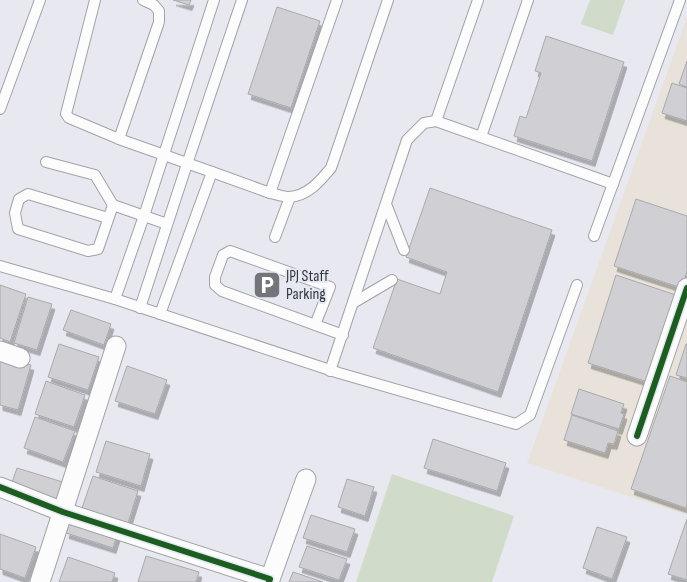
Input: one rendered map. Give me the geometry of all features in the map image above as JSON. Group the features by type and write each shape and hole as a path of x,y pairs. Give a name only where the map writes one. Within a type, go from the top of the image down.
{"street":[{"path":"637,436 687,288"},
{"path":"40,582 116,346"},
{"path":"0,351 20,358"},
{"path":"0,487 63,512 270,580 306,479"}],"lane":[{"path":"0,109 40,0"},
{"path":"95,0 66,114 69,118 187,164 270,193 290,197 315,186 330,168 388,0"},
{"path":"119,138 159,22 159,11 154,5 142,0"},
{"path":"115,299 214,0"},
{"path":"140,308 242,0"},
{"path":"270,193 337,0"},
{"path":"436,121 478,0"},
{"path":"481,136 528,0"},
{"path":"594,236 680,0"},
{"path":"330,371 407,140 424,123 436,121 613,184"},
{"path":"46,162 95,175 113,205 167,224"},
{"path":"160,314 212,172"},
{"path":"108,218 28,194 19,200 15,213 18,229 88,251 98,249 113,205"},
{"path":"275,237 290,197"},
{"path":"386,204 404,250"},
{"path":"315,325 330,287 230,251 223,254 215,277 215,285 222,291 342,335"},
{"path":"0,266 115,299 330,371 516,424 530,415 577,285"},
{"path":"353,303 392,280"}],"shaded area":[{"path":"687,17 687,515 527,463"}],"green space":[{"path":"590,0 625,0 613,35 581,24"},
{"path":"392,474 514,516 492,582 356,582"}],"building":[{"path":"173,0 191,0 189,5"},
{"path":"277,7 320,21 291,108 248,94"},
{"path":"546,36 624,62 592,161 514,136 520,116 526,118 541,73 535,71"},
{"path":"687,61 687,87 679,84"},
{"path":"672,83 687,88 687,121 662,113"},
{"path":"430,188 552,230 498,392 373,348 397,279 440,294 447,272 406,257"},
{"path":"636,199 687,216 687,271 682,288 614,266"},
{"path":"616,275 676,295 648,382 588,363"},
{"path":"0,285 26,294 10,342 0,338"},
{"path":"28,297 52,304 37,350 14,343"},
{"path":"71,310 111,324 104,345 63,330"},
{"path":"59,344 99,357 88,390 48,377"},
{"path":"687,344 687,378 676,375"},
{"path":"0,355 31,365 18,410 0,405"},
{"path":"127,366 167,380 155,414 115,401"},
{"path":"670,376 687,382 686,508 631,489"},
{"path":"46,381 85,395 74,427 35,414"},
{"path":"579,389 624,404 621,413 624,414 619,429 571,414"},
{"path":"572,415 618,431 614,444 608,443 605,453 564,440"},
{"path":"35,417 75,431 63,462 24,448"},
{"path":"433,439 506,463 497,491 424,468"},
{"path":"106,441 150,454 141,486 96,472"},
{"path":"17,468 66,483 61,501 11,485"},
{"path":"93,476 138,491 128,523 82,508"},
{"path":"347,479 374,487 365,516 338,507"},
{"path":"311,515 355,529 347,552 303,538"},
{"path":"71,517 118,532 113,548 66,533"},
{"path":"687,519 687,580 668,574"},
{"path":"597,527 627,537 612,579 583,568"},
{"path":"0,534 36,547 25,578 0,569"},
{"path":"307,546 347,559 339,580 299,567"},
{"path":"146,556 199,572 196,582 138,582"},
{"path":"68,557 115,573 112,582 59,582"},
{"path":"293,572 323,582 289,582"}],"cycle path":[{"path":"637,436 687,288"},
{"path":"0,487 63,512 270,579 269,582"}],"place":[{"name":"JPJ Staff Parking","path":"267,285"}]}
